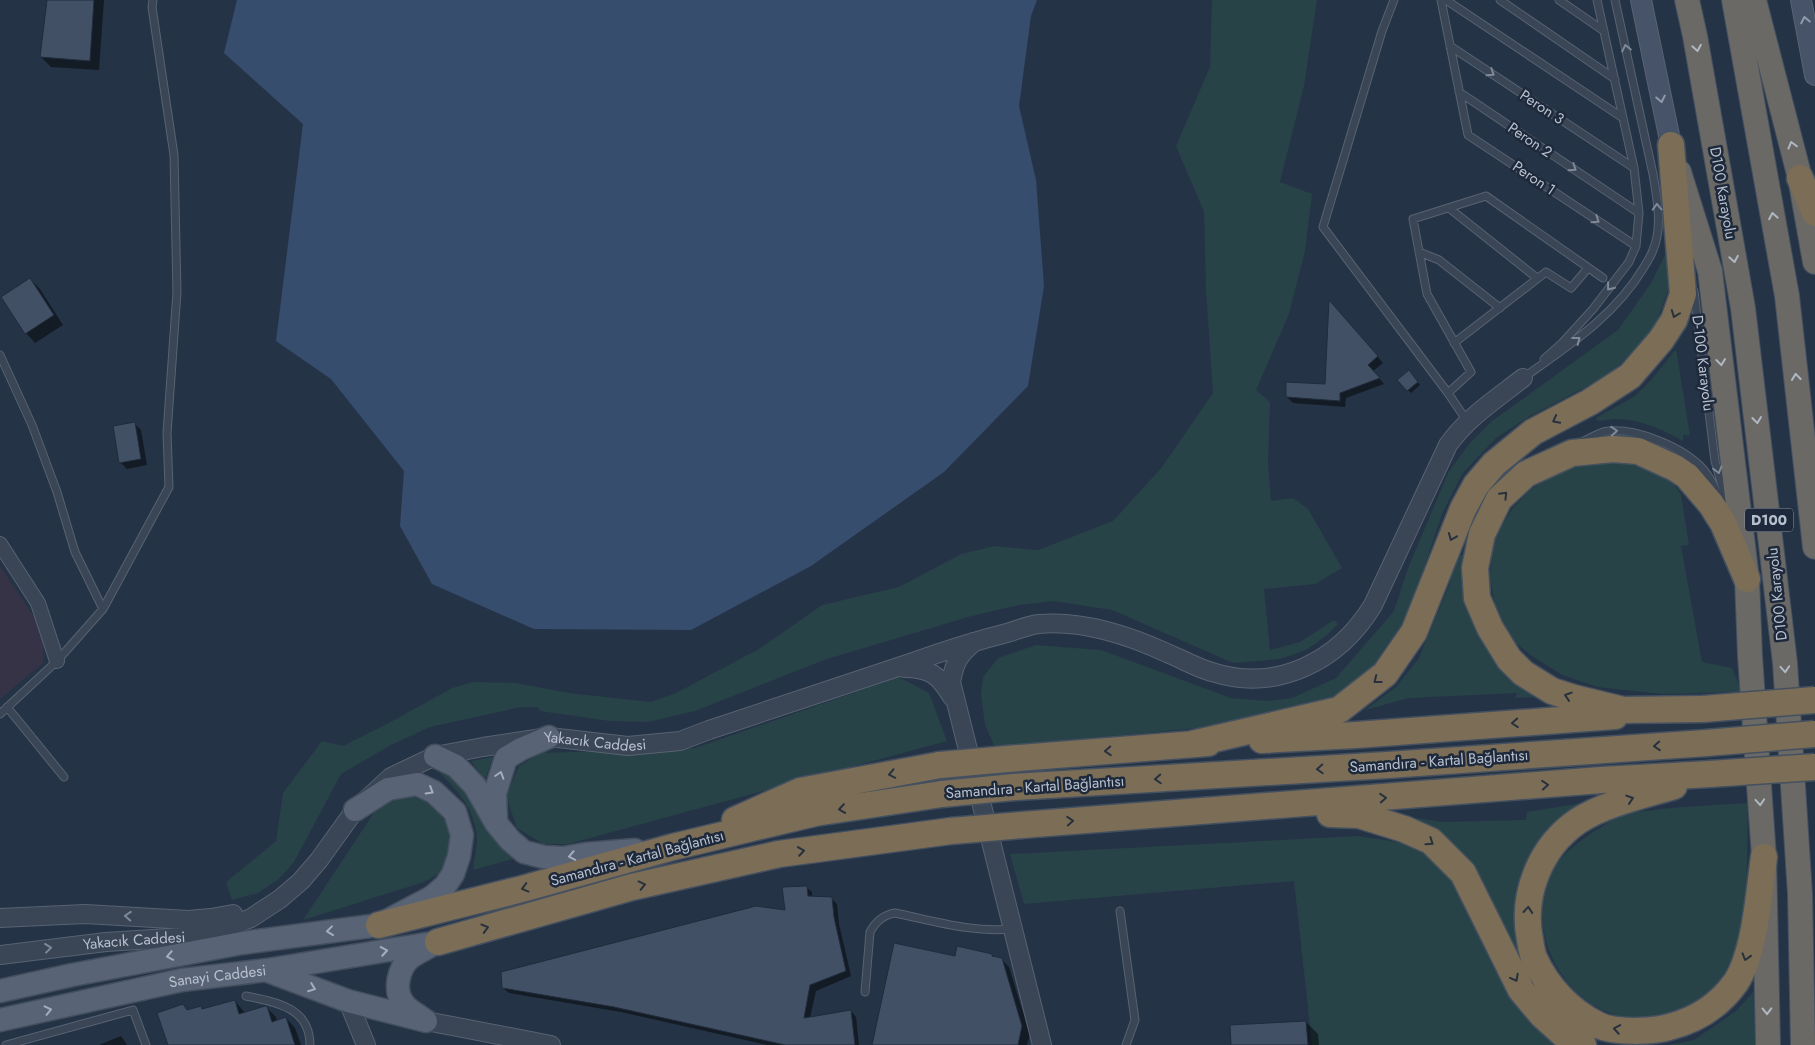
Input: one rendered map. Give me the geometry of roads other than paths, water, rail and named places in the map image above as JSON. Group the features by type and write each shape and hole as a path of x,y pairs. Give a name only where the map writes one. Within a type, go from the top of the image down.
{"highway":[{"name":"D100 Karayolu","path":"1687,0 1743,308 1785,663 1800,894 1803,1045"},
{"name":"D100","path":"1734,0 1786,296 1815,547"},
{"path":"1754,0 1800,178 1815,262"},
{"path":"1671,145 1710,270 1747,579 1750,656 1764,857 1768,1045"},
{"path":"1192,744 1339,710 1385,674 1414,632 1463,509 1476,485 1494,464 1533,432 1590,402 1630,376 1661,340 1674,320 1683,294 1671,145"},
{"path":"1800,178 1815,213"},
{"path":"1703,709 1623,710 1552,691 1523,673 1509,659 1490,628 1477,598 1475,568 1482,534 1499,499 1526,474 1572,453 1613,449 1638,451 1675,468 1687,476 1711,504 1723,523 1747,579"},
{"path":"673,848 800,791 940,765 1192,744 1356,735 1815,700"},
{"name":"Samandıra - Kartal Bağlantısı","path":"379,925 815,813 942,794 1014,787 1398,764 1815,734"},
{"path":"1764,857 1754,930 1744,963 1736,981 1709,1010 1684,1023 1658,1030 1630,1031 1599,1026 1570,1006 1550,986 1534,956 1527,925 1530,896 1538,867 1554,842 1579,821 1614,805 1710,774 1815,767"},
{"name":"Samandıra - Kartal Bağlantısı","path":"438,942 632,887 779,854 951,831 1601,780 1710,774"},
{"path":"1229,809 1359,816 1404,828 1431,841 1463,873 1521,990 1542,1015 1564,1035 1583,1045"}],"main road":[{"path":"1641,0 1671,145"},
{"path":"1801,0 1815,75"},
{"path":"496,823 495,793 506,758 521,749 549,737"},
{"path":"435,756 456,766 463,773 475,786 496,823 510,840 524,852 544,858 563,858 586,854 673,848"},
{"path":"355,810 388,789 417,784 434,792 455,812 462,835 459,856 453,874 445,886 432,897 379,925"},
{"name":"Sanayi Caddesi","path":"0,991 72,975 242,943 379,925"},
{"path":"426,1021 404,1004 398,992 398,981 401,971 409,958 438,942"},
{"name":"Sanayi Caddesi","path":"0,1020 182,980 267,970 438,942"},
{"path":"267,970 348,1001 426,1021"}],"street":[{"name":"Yakacık Caddesi","path":"0,954 106,942 184,937 236,924 251,918 280,899 301,880 319,860 355,810 391,777 435,756 483,746 549,737 628,746 680,741 976,640 1039,624 1089,627 1124,635 1211,672 1236,678 1283,675 1302,669 1323,658 1363,621 1373,605 1448,445 1467,421 1523,378"},
{"path":"0,544 38,603 58,661"},
{"path":"976,640 961,654 954,666 951,682 1042,1045"},
{"path":"893,669 920,668 934,674 944,684 956,704"},
{"name":"Yakacık Caddesi","path":"0,918 86,914 188,920 212,918 248,909 262,909"},
{"path":"348,1001 366,1045"},
{"path":"426,1021 551,1045"}],"lane":[{"path":"0,714 58,661 103,609 169,487 168,433 177,292 174,155 158,54 152,8 153,0"},
{"path":"1394,0 1382,31 1322,227 1448,393 1467,421"},
{"path":"1441,0 1459,92"},
{"path":"1446,0 1623,118"},
{"path":"1500,0 1615,78"},
{"path":"1559,0 1604,31"},
{"path":"1523,378 1562,343 1593,309 1630,262 1636,246 1639,213 1634,168 1598,0"},
{"path":"1523,378 1578,339 1612,309 1636,281 1654,250 1658,228 1658,203 1615,0"},
{"name":"Peron 3","path":"1450,46 1634,168"},
{"name":"Peron 2","path":"1459,92 1639,213"},
{"name":"Peron 1","path":"1459,92 1468,134 1636,246"},
{"path":"1671,145 1687,243"},
{"path":"1448,393 1471,372 1428,294 1413,219 1486,196 1603,278"},
{"path":"1449,208 1538,278"},
{"path":"1419,252 1439,260 1500,308"},
{"path":"1454,343 1546,272 1572,288 1588,268"},
{"name":"D-100 Karayolu","path":"1693,282 1715,462 1730,516"},
{"path":"0,355 32,425 57,492 75,552 103,609"},
{"path":"1732,525 1747,579"},
{"path":"7,707 64,776"},
{"path":"1120,911 1135,1020 1126,1045"},
{"path":"865,992 870,932 874,925 887,914 895,913 970,929 996,931 1013,929"},
{"path":"246,996 280,1003 293,1010 306,1025 310,1045"},
{"path":"6,1045 133,1010 146,1045"}],"water":[{"path":"237,0 1037,0 1031,16 1019,106 1036,180 1044,286 1028,386 944,472 811,566 691,630 534,629 432,584 400,526 404,471 331,379 276,341 303,124 224,53"}]}
